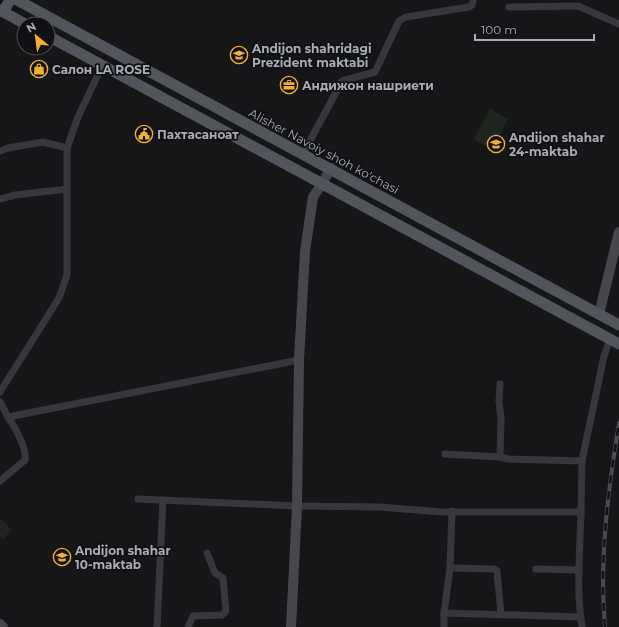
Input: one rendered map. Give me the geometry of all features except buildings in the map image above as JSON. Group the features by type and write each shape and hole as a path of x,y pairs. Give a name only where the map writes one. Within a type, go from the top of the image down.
{"main road":[{"path":"10,0 2,11 16,19"},
{"name":"Alisher Navoiy shoh ko'chasi","path":"17,0 331,168 619,325"},
{"path":"56,40 615,342"},
{"path":"156,95 164,80"},
{"path":"419,236 428,221"}],"street":[{"path":"303,154 342,81 375,72 399,21 406,17 469,7 472,5 473,0"},
{"path":"509,7 577,3 619,24"},
{"path":"0,392 60,298 67,274 66,148 78,117 102,66"},
{"path":"0,151 8,148 43,142 66,148"},
{"path":"291,627 297,506 300,360 305,251 313,197 331,168"},
{"path":"0,199 67,189"},
{"path":"600,314 619,232"},
{"path":"582,627 579,570 582,461 604,356 615,342"},
{"path":"8,418 300,360"},
{"path":"500,384 500,457"},
{"path":"0,402 8,418 13,424 26,454 25,460 0,481"},
{"path":"445,454 500,457 508,459 582,461"},
{"path":"138,499 297,506 380,507 452,511 581,512"},
{"path":"157,627 162,500"},
{"path":"444,627 444,613 450,568 452,511"},
{"path":"188,627 194,616 222,615 226,611 223,578 215,573 206,553"},
{"path":"450,568 494,569 498,571 501,614"},
{"path":"536,569 579,570"},
{"path":"444,613 581,617"},
{"path":"0,624 3,627"}],"shaded area":[{"path":"490,109 508,119 492,149 474,139"},
{"path":"0,518 12,530 3,539 0,536"}],"railway":[{"path":"605,627 603,602 604,550 611,474 619,423"}],"place":[{"name":"Andijon shahridagi Prezident maktabi","path":"239,55"},
{"name":"Салон LA ROSE","path":"39,69"},
{"name":"Андижон нашриети","path":"289,85"},
{"name":"Пахтасаноат","path":"144,134"},
{"name":"Andijon shahar 24-maktab","path":"496,144"},
{"name":"Andijon shahar 10-maktab","path":"62,557"}]}
